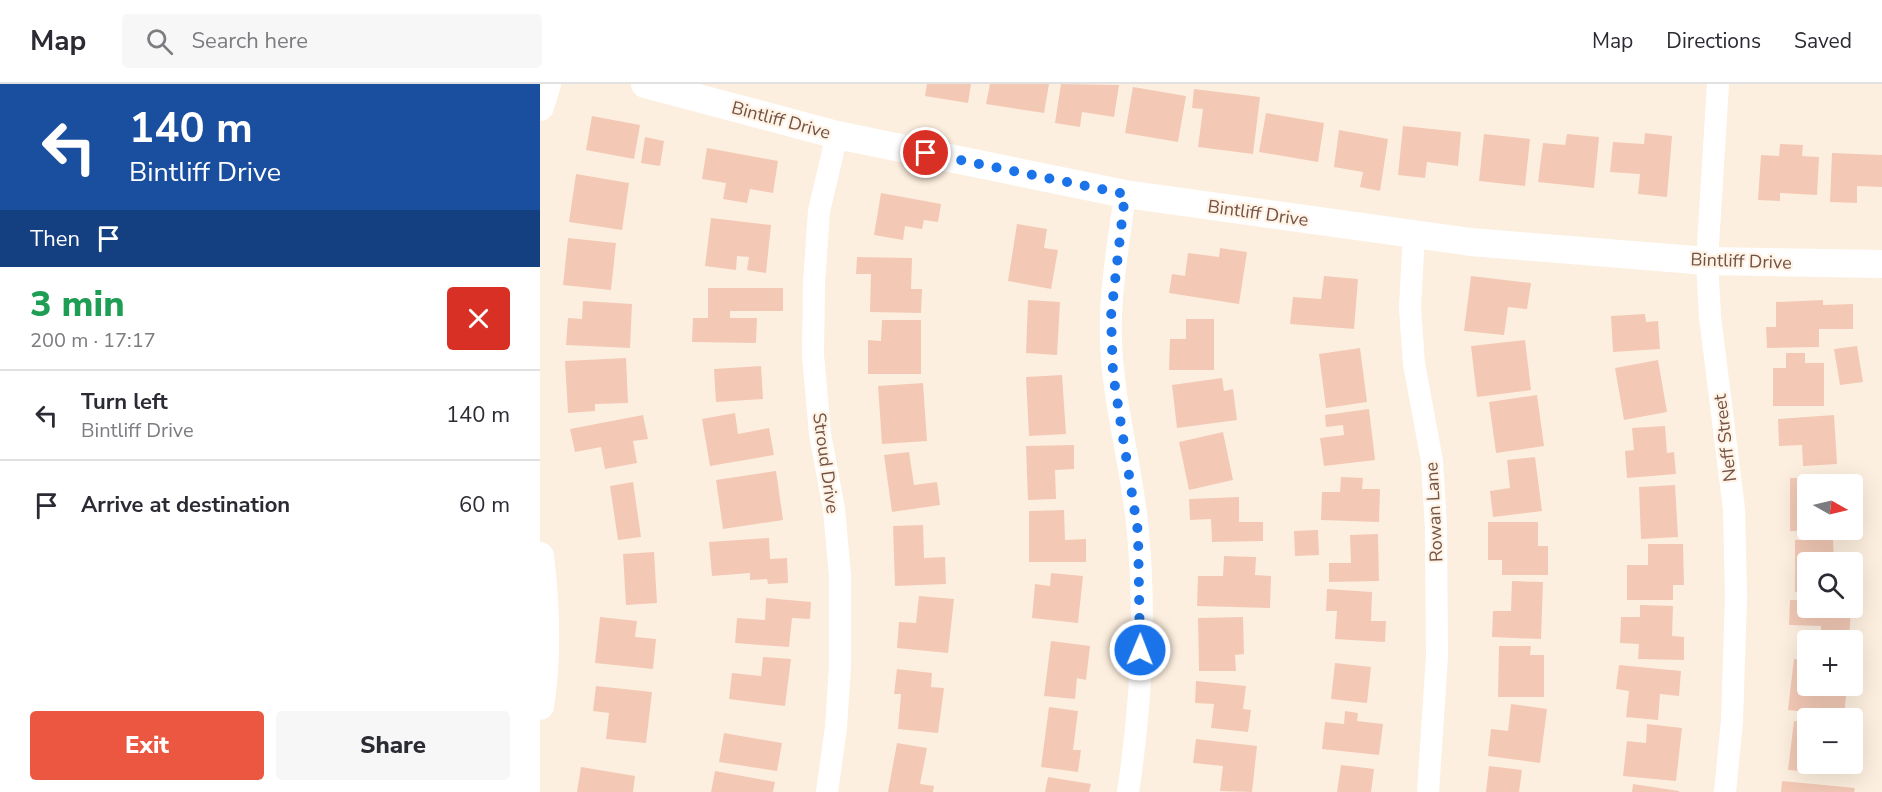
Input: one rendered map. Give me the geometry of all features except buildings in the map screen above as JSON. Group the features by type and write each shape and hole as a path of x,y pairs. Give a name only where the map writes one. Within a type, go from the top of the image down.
{"street":[{"path":"540,107 547,84"},
{"name":"Bintliff Drive","path":"645,84 837,135 1125,194 1471,242 1707,261 1882,264"},
{"name":"Neff Street","path":"1718,92 1707,261 1710,317 1734,509 1736,597 1732,721 1725,792"},
{"name":"Stroud Drive","path":"827,792 836,727 840,666 840,576 834,509 820,434 813,355 814,283 819,211 837,135"},
{"path":"1125,194 1111,316 1113,374 1138,532 1140,653 1138,712 1128,792"},
{"name":"Rowan Lane","path":"1414,234 1410,308 1414,364 1432,461 1436,528 1437,656 1428,792"},
{"path":"540,556 546,624 540,706"}],"route":[{"path":"926,153 1125,194 1111,316 1113,374 1138,532 1140,650"}]}
